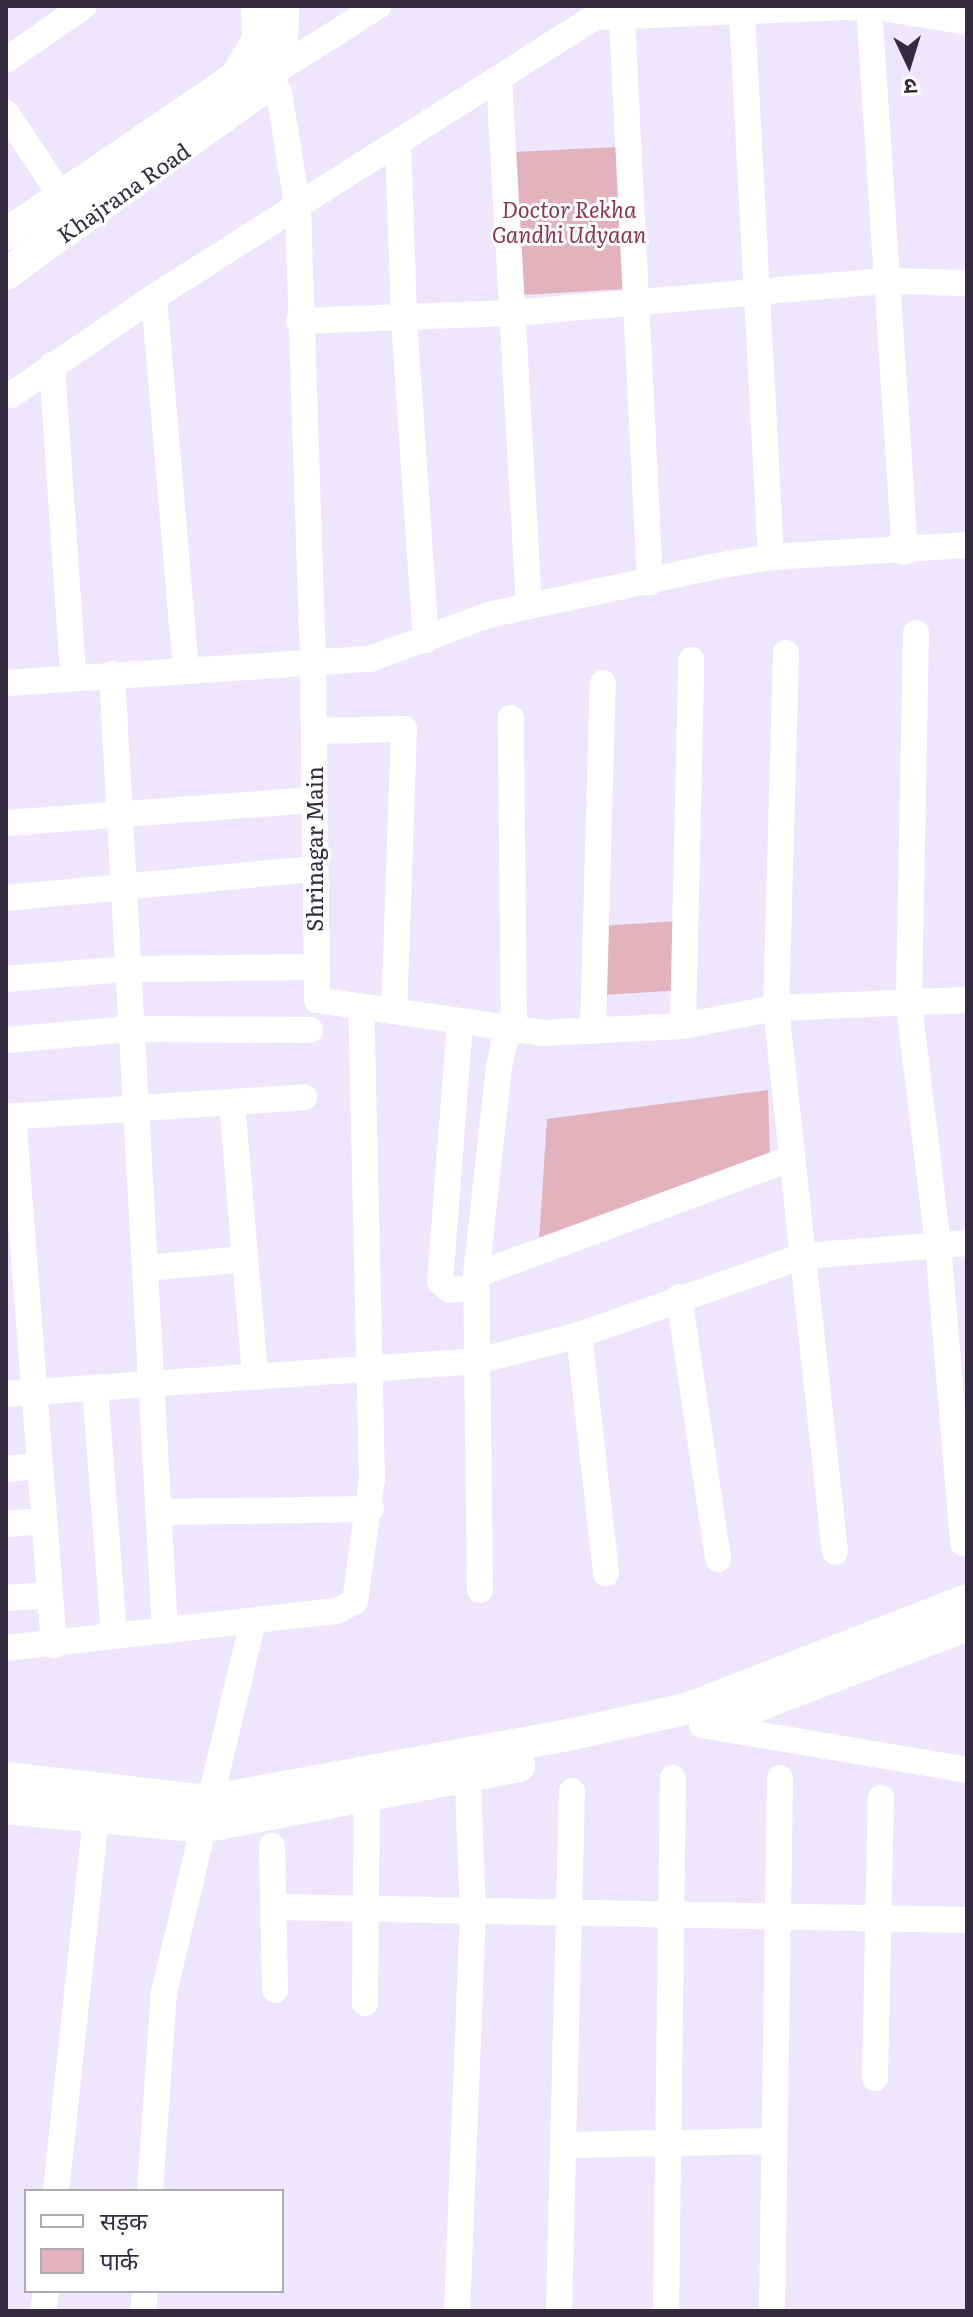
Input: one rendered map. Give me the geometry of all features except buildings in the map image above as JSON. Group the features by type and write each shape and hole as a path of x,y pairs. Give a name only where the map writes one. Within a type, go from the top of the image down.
{"main road":[{"path":"257,6 262,64"},
{"path":"226,103 282,42 283,6"},
{"name":"Khajrana Road","path":"6,234 62,197 226,103"},
{"name":"Khajrana Road","path":"6,274 226,103"},
{"path":"684,1723 967,1600"},
{"path":"6,1808 96,1818 205,1814 367,1785 684,1723 967,1625"},
{"path":"6,1778 205,1814"}],"street":[{"path":"6,60 84,6"},
{"path":"262,64 378,6"},
{"path":"869,6 905,552"},
{"path":"11,395 154,297 298,210 499,79 625,13 742,13 869,6 967,22"},
{"path":"625,13 633,304 650,582"},
{"path":"742,13 754,292 771,557"},
{"name":"Shrinagar Main","path":"262,64 298,210 299,321 315,731 314,967 317,1000 460,1023 514,1029 593,1031 683,1026 776,1008 909,1005 967,1000"},
{"path":"499,79 529,606"},
{"path":"6,113 62,197"},
{"path":"398,144 404,319 426,640"},
{"path":"299,321 512,313 889,281 967,283"},
{"path":"154,297 186,669"},
{"path":"52,365 73,677"},
{"path":"6,683 370,659 488,615 771,557 905,552 967,545"},
{"path":"916,633 909,1005 938,1244 963,1543"},
{"path":"786,653 776,1008 835,1552"},
{"path":"683,1026 691,660"},
{"path":"112,674 165,1631"},
{"path":"593,1031 603,683"},
{"path":"480,1590 476,1282 499,1067 504,1043 514,1029 511,718"},
{"path":"315,731 404,729 394,1010"},
{"path":"6,823 314,800"},
{"path":"6,898 315,869"},
{"path":"6,979 127,969 314,967"},
{"path":"6,1648 337,1611 355,1601 371,1509 371,1369 361,1006"},
{"path":"460,1023 440,1282 450,1290 792,1158"},
{"path":"6,1040 132,1029 310,1030"},
{"path":"54,1645 10,1116 304,1097"},
{"path":"232,1102 255,1377"},
{"path":"6,1394 478,1361 579,1335 679,1297 803,1256 967,1243"},
{"path":"146,1268 245,1259"},
{"path":"679,1297 718,1559"},
{"path":"579,1335 606,1573"},
{"path":"95,1388 114,1636"},
{"path":"6,1469 40,1466"},
{"path":"159,1512 371,1509"},
{"path":"6,1524 44,1521"},
{"path":"6,1598 50,1595"},
{"path":"150,2189 164,1992 253,1621"},
{"path":"684,1723 967,1770"},
{"path":"457,2311 473,1911 468,1765"},
{"path":"666,2311 673,1778"},
{"path":"772,2311 771,2141 780,1778"},
{"path":"365,2003 367,1785"},
{"path":"559,2311 572,1911 572,1791"},
{"path":"875,2078 876,1916 881,1798"},
{"path":"56,2189 96,1818"},
{"path":"272,1846 275,1990"},
{"path":"275,1907 967,1920"},
{"path":"566,2145 771,2141"}],"green space":[{"name":"Doctor Rekha Gandhi Udyaan","path":"617,147 625,289 522,295 514,152"},
{"path":"679,921 683,990 604,995 600,926"},
{"path":"768,1090 770,1158 539,1241 547,1119"}]}
